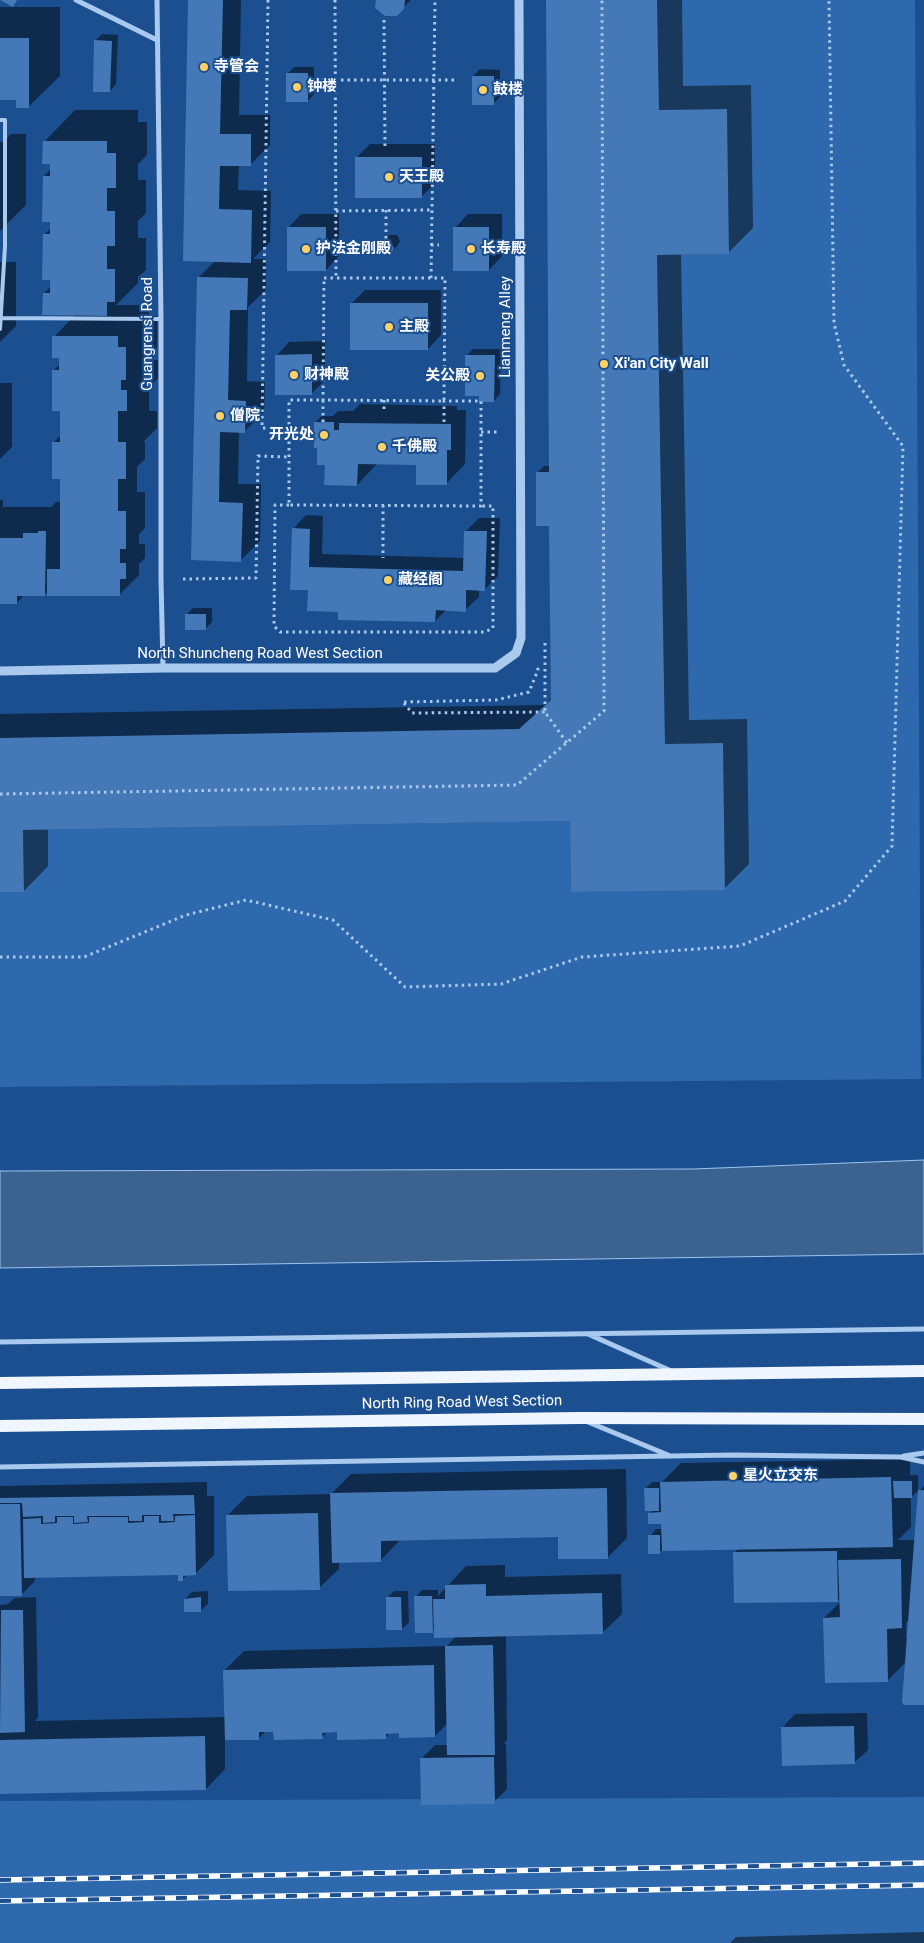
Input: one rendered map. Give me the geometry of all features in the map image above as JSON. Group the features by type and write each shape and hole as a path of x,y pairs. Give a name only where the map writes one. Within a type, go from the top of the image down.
{"main road":[{"name":"North Ring Road West Section","path":"0,1383 924,1371"},
{"name":"North Ring Road West Section","path":"0,1426 578,1418 924,1419"},
{"path":"894,1418 924,1429"}],"street":[{"path":"76,0 157,40"},
{"name":"Guangrensi Road","path":"157,0 163,668"},
{"name":"Lianmeng Alley","path":"516,653 521,638 519,0"},
{"name":"North Shuncheng Road West Section","path":"0,671 163,668 495,668 516,653"},
{"path":"0,1342 924,1329"},
{"path":"586,1333 679,1374"},
{"path":"578,1418 671,1457"},
{"path":"0,1467 671,1457 901,1457 924,1452"},
{"path":"901,1457 924,1462"}],"lane":[{"path":"0,120 6,120 6,246 0,329"},
{"path":"0,246 6,246"},
{"path":"2,318 161,319"}],"path":[{"path":"268,0 262,428 289,428"},
{"path":"335,0 336,278"},
{"path":"431,278 435,0"},
{"path":"0,794 517,785 604,711 602,0"},
{"path":"0,957 84,957 186,915 246,900 333,920 405,987 502,984 582,958 740,946 845,902 892,846 903,446 844,365 834,323 829,0"},
{"path":"384,20 385,147"},
{"path":"315,80 456,80"},
{"path":"386,210 386,241"},
{"path":"336,211 432,210"},
{"path":"327,245 336,245"},
{"path":"431,245 439,245"},
{"path":"323,422 324,278 444,278 444,424"},
{"path":"309,370 323,371"},
{"path":"444,371 452,371"},
{"path":"289,505 289,400 481,400 481,506"},
{"path":"384,400 384,412"},
{"path":"161,579 256,578 258,456 289,457"},
{"path":"275,505 481,506 493,506 492,628 485,632 280,632 274,626 275,505"},
{"path":"383,506 383,558"},
{"path":"404,702 412,713 545,712 567,743"}],"shaded area":[{"path":"657,0 915,0 921,1079 0,1087 0,892 24,892 23,830 570,821 571,892 725,889 723,743 665,744 657,255 729,254 727,109 659,110"},
{"path":"924,1160 924,1254 0,1268 0,1171 693,1169"},
{"path":"924,1797 924,1943 0,1943 0,1801"}],"building":[{"path":"0,0 17,0 13,7"},
{"name":"寺管会","path":"188,0 223,0 220,134 251,134 251,166 220,166 219,209 252,210 251,263 183,261"},
{"path":"376,0 405,0 404,9 397,16 385,16 375,8"},
{"name":"Xi'an City Wall","path":"546,0 657,0 659,110 727,109 729,254 657,255 665,744 723,743 725,890 571,892 570,821 23,830 24,892 0,892 0,738 519,729 551,700 549,526 536,526 536,472 549,472"},
{"path":"0,38 29,38 29,108 16,108 16,100 0,100"},
{"path":"94,40 112,41 110,92 93,92"},
{"name":"钟楼","path":"286,73 308,73 308,102 286,102"},
{"name":"鼓楼","path":"472,76 494,76 494,105 472,105"},
{"path":"43,141 107,141 107,153 116,153 116,188 107,188 107,211 115,211 115,246 107,246 107,269 115,269 115,302 107,302 107,316 42,315 43,293 50,293 50,280 42,280 43,234 50,234 50,222 42,222 43,176 50,176 50,164 42,164"},
{"name":"天王殿","path":"355,157 422,157 422,198 355,198"},
{"name":"护法金刚殿","path":"287,227 326,227 326,271 287,271"},
{"name":"长寿殿","path":"453,227 489,227 489,271 453,271"},
{"path":"381,241 390,241 394,248 391,254 381,254 378,247"},
{"name":"僧院","path":"197,277 248,278 247,310 230,310 228,400 246,401 245,433 220,432 219,502 243,503 241,562 191,560"},
{"name":"主殿","path":"350,303 428,303 428,350 350,350"},
{"path":"52,336 118,336 118,347 126,347 126,380 121,380 121,390 127,390 127,411 118,411 118,442 126,442 126,479 118,479 118,511 126,511 126,549 120,549 120,563 126,563 126,579 120,579 120,596 47,596 47,569 60,569 60,479 52,479 52,442 60,442 60,411 52,411 52,370 59,370 59,358 52,358"},
{"name":"财神殿","path":"312,354 312,395 275,395 275,355"},
{"name":"关公殿","path":"465,355 495,355 494,402 479,402 479,396 465,396"},
{"name":"千佛殿","path":"314,422 334,422 334,430 339,430 339,423 451,424 451,450 447,450 447,485 416,485 416,465 358,464 357,486 324,485 325,465 317,465 317,448 314,448"},
{"name":"藏经阁","path":"292,528 310,529 309,567 463,571 464,531 487,531 485,591 466,590 466,612 436,610 435,622 338,620 338,612 307,611 308,590 290,590"},
{"path":"38,531 46,531 45,596 17,596 17,604 0,604 0,538 23,538 23,533 38,533"},
{"path":"185,614 206,614 206,630 185,630"},
{"path":"891,1477 893,1547 662,1551 661,1524 648,1524 648,1513 661,1512 660,1482"},
{"path":"893,1481 912,1481 912,1498 894,1498"},
{"path":"607,1488 608,1559 558,1559 558,1537 381,1541 381,1562 332,1563 330,1493"},
{"path":"644,1488 659,1488 659,1511 645,1511"},
{"path":"918,1490 924,1490 924,1705 904,1705 902,1702"},
{"path":"194,1495 195,1514 173,1514 174,1521 161,1521 161,1515 142,1515 142,1521 129,1521 129,1516 87,1516 88,1522 74,1523 74,1516 55,1516 55,1522 43,1523 43,1516 23,1517 22,1503 0,1503 0,1498"},
{"path":"0,1504 20,1504 22,1596 0,1596"},
{"path":"318,1513 320,1590 228,1591 226,1515"},
{"path":"195,1515 196,1575 183,1576 183,1581 178,1581 178,1575 24,1578 23,1519 41,1518 41,1524 57,1523 57,1517 73,1517 73,1524 89,1523 89,1517 128,1517 128,1523 144,1522 144,1516 159,1516 159,1523 175,1522 175,1516"},
{"path":"648,1535 660,1535 660,1554 648,1554"},
{"path":"837,1551 838,1602 734,1603 733,1552"},
{"path":"901,1559 902,1628 887,1629 888,1682 825,1683 823,1618 840,1617 838,1560"},
{"path":"486,1584 486,1596 602,1593 603,1634 434,1638 433,1599 445,1599 445,1585"},
{"path":"414,1596 432,1596 433,1633 415,1633"},
{"path":"201,1597 201,1612 184,1612 184,1599"},
{"path":"386,1597 401,1597 402,1630 386,1630"},
{"path":"1,1610 23,1610 25,1732 0,1733"},
{"path":"493,1645 495,1755 447,1755 445,1646"},
{"path":"434,1665 435,1737 399,1738 399,1733 386,1734 386,1739 337,1740 337,1732 322,1733 323,1739 274,1740 273,1732 259,1732 259,1740 225,1740 223,1670"},
{"path":"854,1726 855,1764 782,1766 781,1727"},
{"path":"205,1736 206,1790 0,1794 0,1740"},
{"path":"494,1757 495,1804 421,1805 420,1758"}],"railway":[{"path":"0,1880 924,1863"},
{"path":"0,1901 924,1885"}],"place":[{"name":"寺管会","path":"204,67"},
{"name":"钟楼","path":"297,87"},
{"name":"鼓楼","path":"483,90"},
{"name":"天王殿","path":"389,177"},
{"name":"护法金刚殿","path":"306,249"},
{"name":"长寿殿","path":"471,249"},
{"name":"主殿","path":"389,327"},
{"name":"Xi'an City Wall","path":"604,364"},
{"name":"财神殿","path":"294,375"},
{"name":"关公殿","path":"480,376"},
{"name":"僧院","path":"220,416"},
{"name":"开光处","path":"324,435"},
{"name":"千佛殿","path":"382,447"},
{"name":"藏经阁","path":"388,580"},
{"name":"星火立交东","path":"733,1476"}]}
